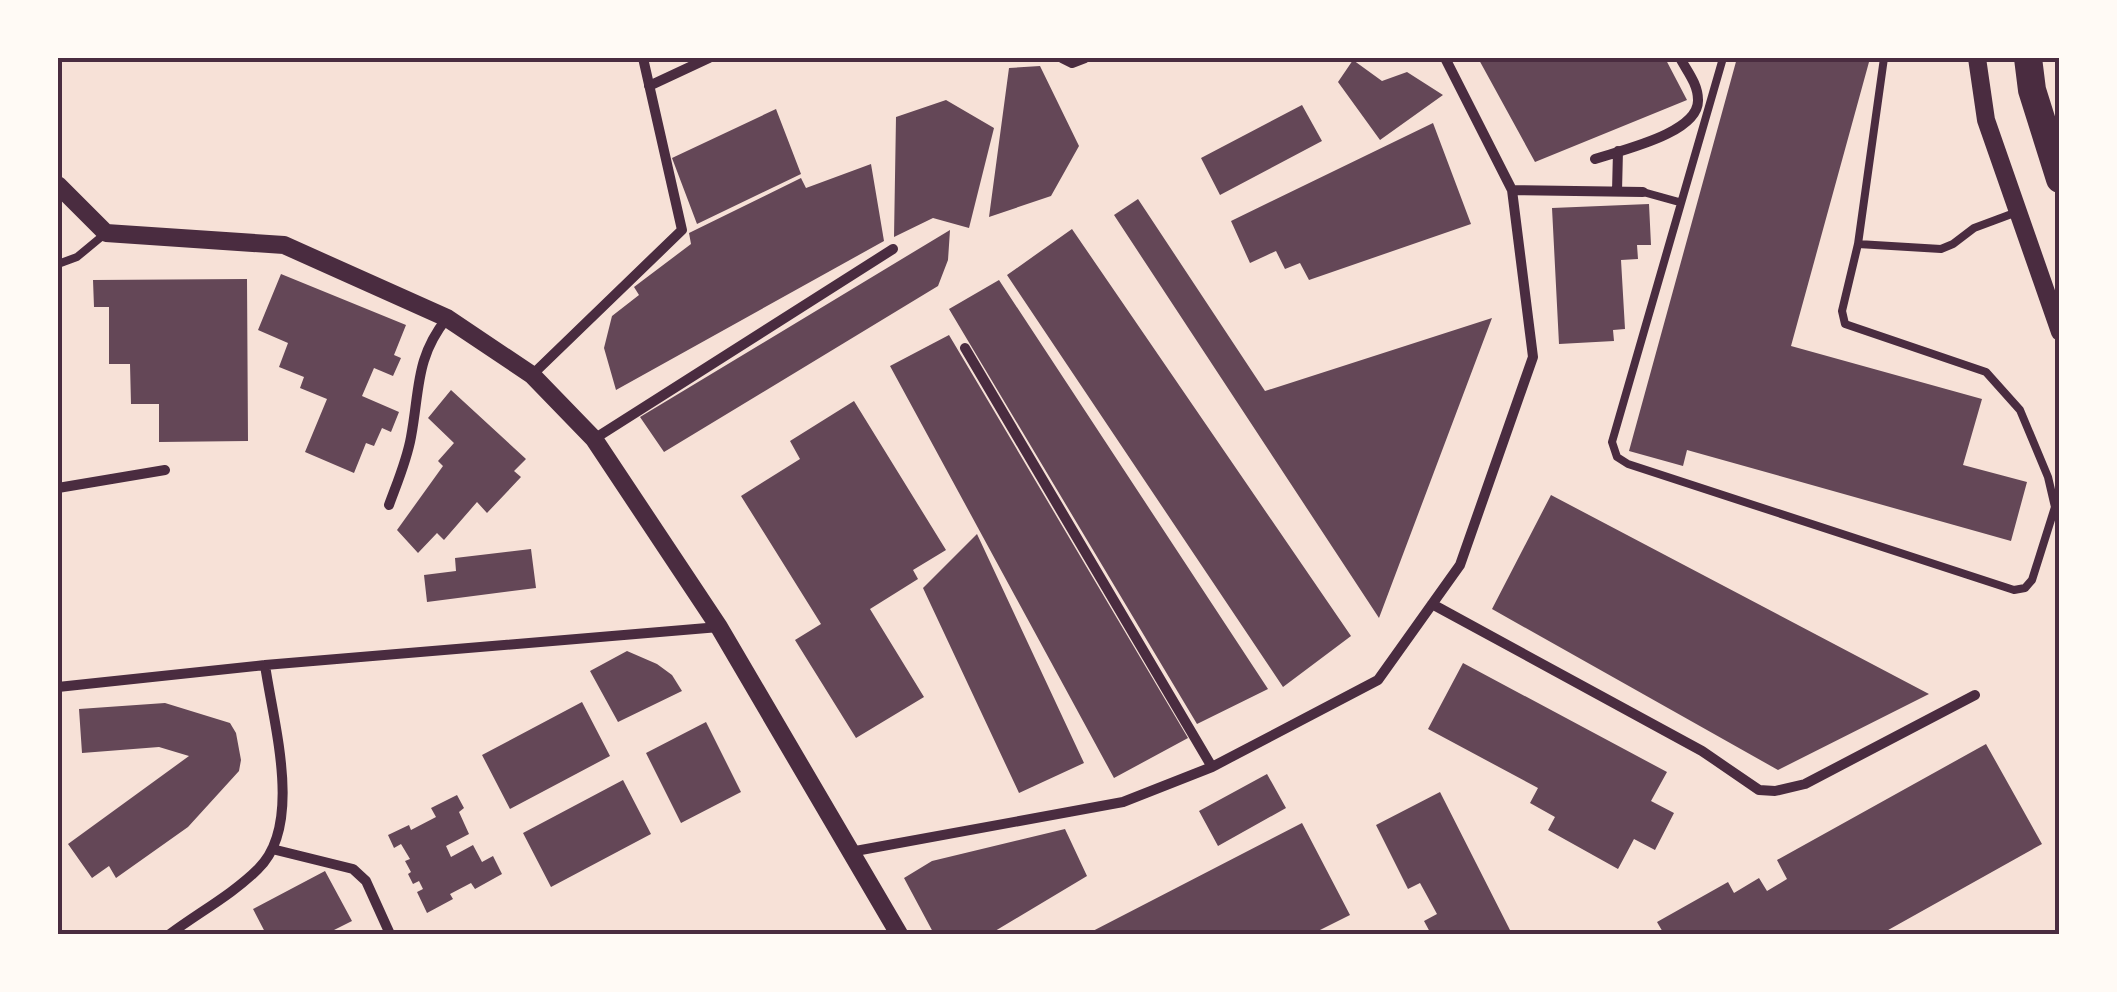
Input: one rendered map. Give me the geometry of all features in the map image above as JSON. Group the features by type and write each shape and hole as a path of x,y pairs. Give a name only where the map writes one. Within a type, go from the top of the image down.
{"highway":[{"path":"2028,58 2032,90 2060,179"}],"street":[{"path":"532,375 682,230 643,58"},
{"path":"650,86 709,58"},
{"path":"1062,58 1072,63 1085,58"},
{"path":"850,852 1123,802 1212,767 1378,680 1460,564 1534,356 1512,190 1445,58"},
{"path":"1595,158 1681,128 1694,116 1699,104 1696,86 1680,58"},
{"path":"1977,58 1986,120 2060,332"},
{"path":"1617,192 1618,151"},
{"path":"58,185 106,234 284,245 447,318 532,375 594,440 718,627 898,934"},
{"path":"1512,190 1643,192"},
{"path":"594,440 894,248"},
{"path":"389,505 411,438 418,376 426,350 447,318"},
{"path":"964,348 1212,767"},
{"path":"58,488 165,470"},
{"path":"1432,604 1702,751 1760,790 1776,792 1805,784 1975,695"},
{"path":"58,687 718,627"},
{"path":"170,934 260,868 280,835 284,796 266,666"},
{"path":"272,849 353,869 366,882 390,934"}],"lane":[{"path":"1724,58 1612,442 1617,457 2014,590 2026,588 2057,506 2020,410 1986,372 1845,324 1842,310 1858,244 1884,58"},
{"path":"1643,192 1679,202"},
{"path":"1858,244 1940,249 1974,228 2016,212"},
{"path":"58,264 77,256 106,234"}],"building":[{"path":"1478,58 1665,58 1687,100 1535,162"},
{"path":"1737,58 1854,58 1869,62 1791,346 1982,399 1963,465 2027,482 2011,541 1687,450 1683,466 1629,451"},
{"path":"1353,60 1382,81 1407,72 1443,95 1380,140 1338,82"},
{"path":"1040,66 1079,146 1051,196 989,217 1009,68"},
{"path":"946,100 994,128 969,228 933,218 894,237 896,117"},
{"path":"1302,105 1322,141 1220,195 1201,158"},
{"path":"776,109 801,174 697,224 672,158"},
{"path":"1433,123 1471,224 1309,280 1300,263 1285,269 1276,251 1250,263 1231,221"},
{"path":"871,164 884,241 616,390 604,348 612,316 639,295 634,287 691,244 689,233 801,178 806,188"},
{"path":"1138,199 1265,391 1492,318 1379,618 1114,215"},
{"path":"1649,204 1651,245 1637,245 1638,259 1621,260 1625,329 1613,330 1614,341 1559,344 1552,208"},
{"path":"1072,229 1351,636 1283,687 1007,275"},
{"path":"950,230 948,260 938,286 664,452 640,417"},
{"path":"281,274 406,325 394,355 401,358 393,376 374,368 362,396 399,412 391,432 382,428 374,446 366,443 354,473 305,452 327,399 300,388 304,377 279,367 288,343 258,330"},
{"path":"247,279 248,441 159,442 159,404 131,404 130,364 109,364 109,307 94,307 93,280"},
{"path":"999,280 1268,689 1197,724 949,309"},
{"path":"949,335 1188,738 1114,778 890,366"},
{"path":"451,390 526,459 514,471 521,477 487,513 477,502 444,540 437,533 418,553 397,530 443,466 438,461 454,443 428,418"},
{"path":"854,401 946,550 913,570 918,579 870,609 924,697 856,738 795,640 821,624 741,496 800,459 790,441"},
{"path":"1551,495 1929,694 1778,770 1492,609"},
{"path":"977,534 1084,763 1019,793 923,588"},
{"path":"531,549 536,588 427,602 424,575 456,571 455,558"},
{"path":"627,651 657,664 672,675 682,691 618,722 590,671"},
{"path":"1463,663 1667,772 1651,801 1674,813 1655,850 1634,839 1618,869 1548,830 1555,817 1530,803 1538,788 1428,729"},
{"path":"582,702 610,756 510,809 482,755"},
{"path":"165,703 230,723 236,733 239,771 188,827 116,878 109,866 92,878 68,844 189,756 159,747 82,753 79,709"},
{"path":"706,722 741,792 681,823 646,753"},
{"path":"1986,744 2042,844 1881,934 1664,934 1657,922 1728,882 1734,893 1759,878 1767,891 1787,879 1777,860"},
{"path":"1267,774 1286,808 1218,846 1199,811"},
{"path":"623,780 651,834 551,887 523,833"},
{"path":"1440,792 1512,934 1431,934 1424,921 1437,914 1420,883 1408,889 1376,825"},
{"path":"457,795 464,808 459,812 469,834 446,846 451,857 473,845 482,862 493,856 502,874 475,889 471,883 450,894 453,899 427,913 417,892 423,889 419,881 413,884 408,874 411,872 405,861 410,859 401,844 394,848 388,835 409,825 411,830 436,817 431,808"},
{"path":"1302,823 1350,915 1312,934 1087,934"},
{"path":"1065,829 1087,876 990,934 934,934 904,878 932,861"},
{"path":"325,871 352,921 326,934 266,934 253,909"}]}
